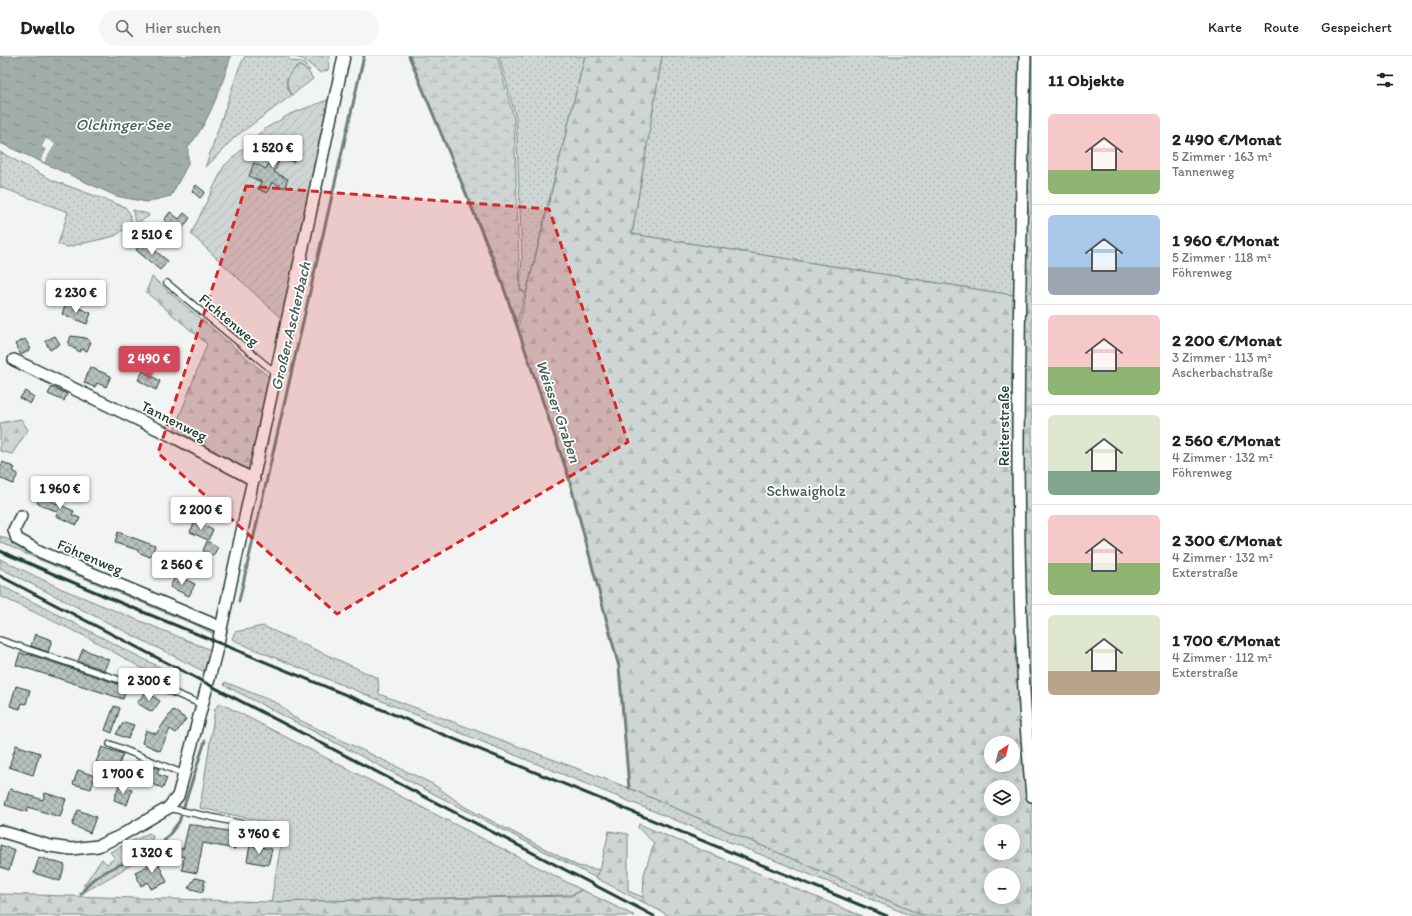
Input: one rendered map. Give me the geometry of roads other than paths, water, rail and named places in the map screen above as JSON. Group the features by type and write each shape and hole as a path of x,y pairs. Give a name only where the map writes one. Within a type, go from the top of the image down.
{"street":[{"path":"0,831 50,846 71,849 98,846 120,836 168,808 178,796 204,701 254,480 344,56"},
{"name":"Reiterstraße","path":"1025,56 1019,313 1019,588 1027,741 1032,796"},
{"name":"Tannenweg","path":"14,360 166,432 254,480"},
{"name":"Föhrenweg","path":"21,516 14,530 17,539 35,549 220,627"}],"lane":[{"name":"Fichtenweg","path":"167,283 277,375"},
{"path":"0,640 120,680"},
{"path":"148,682 204,701"},
{"path":"110,744 184,774"},
{"path":"168,808 272,830"}],"water":[{"name":"Olchinger See","path":"0,56 231,56 214,104 202,128 188,147 188,164 171,196 146,202 116,196 0,143"}],"waterway":[{"name":"Großer Ascherbach","path":"239,601 364,56"},
{"name":"Weisser Graben","path":"409,56 497,268 568,475 619,667 629,788"},
{"name":"Großer Ascherbach","path":"162,844 179,822 205,741"},
{"name":"Großer Ascherbach","path":"81,894 86,886 101,874 145,854"}],"railway":[{"path":"0,551 121,603 887,916"},
{"path":"0,576 654,916"}],"park label":[{"name":"Schwaigholz","path":"806,491"}]}
